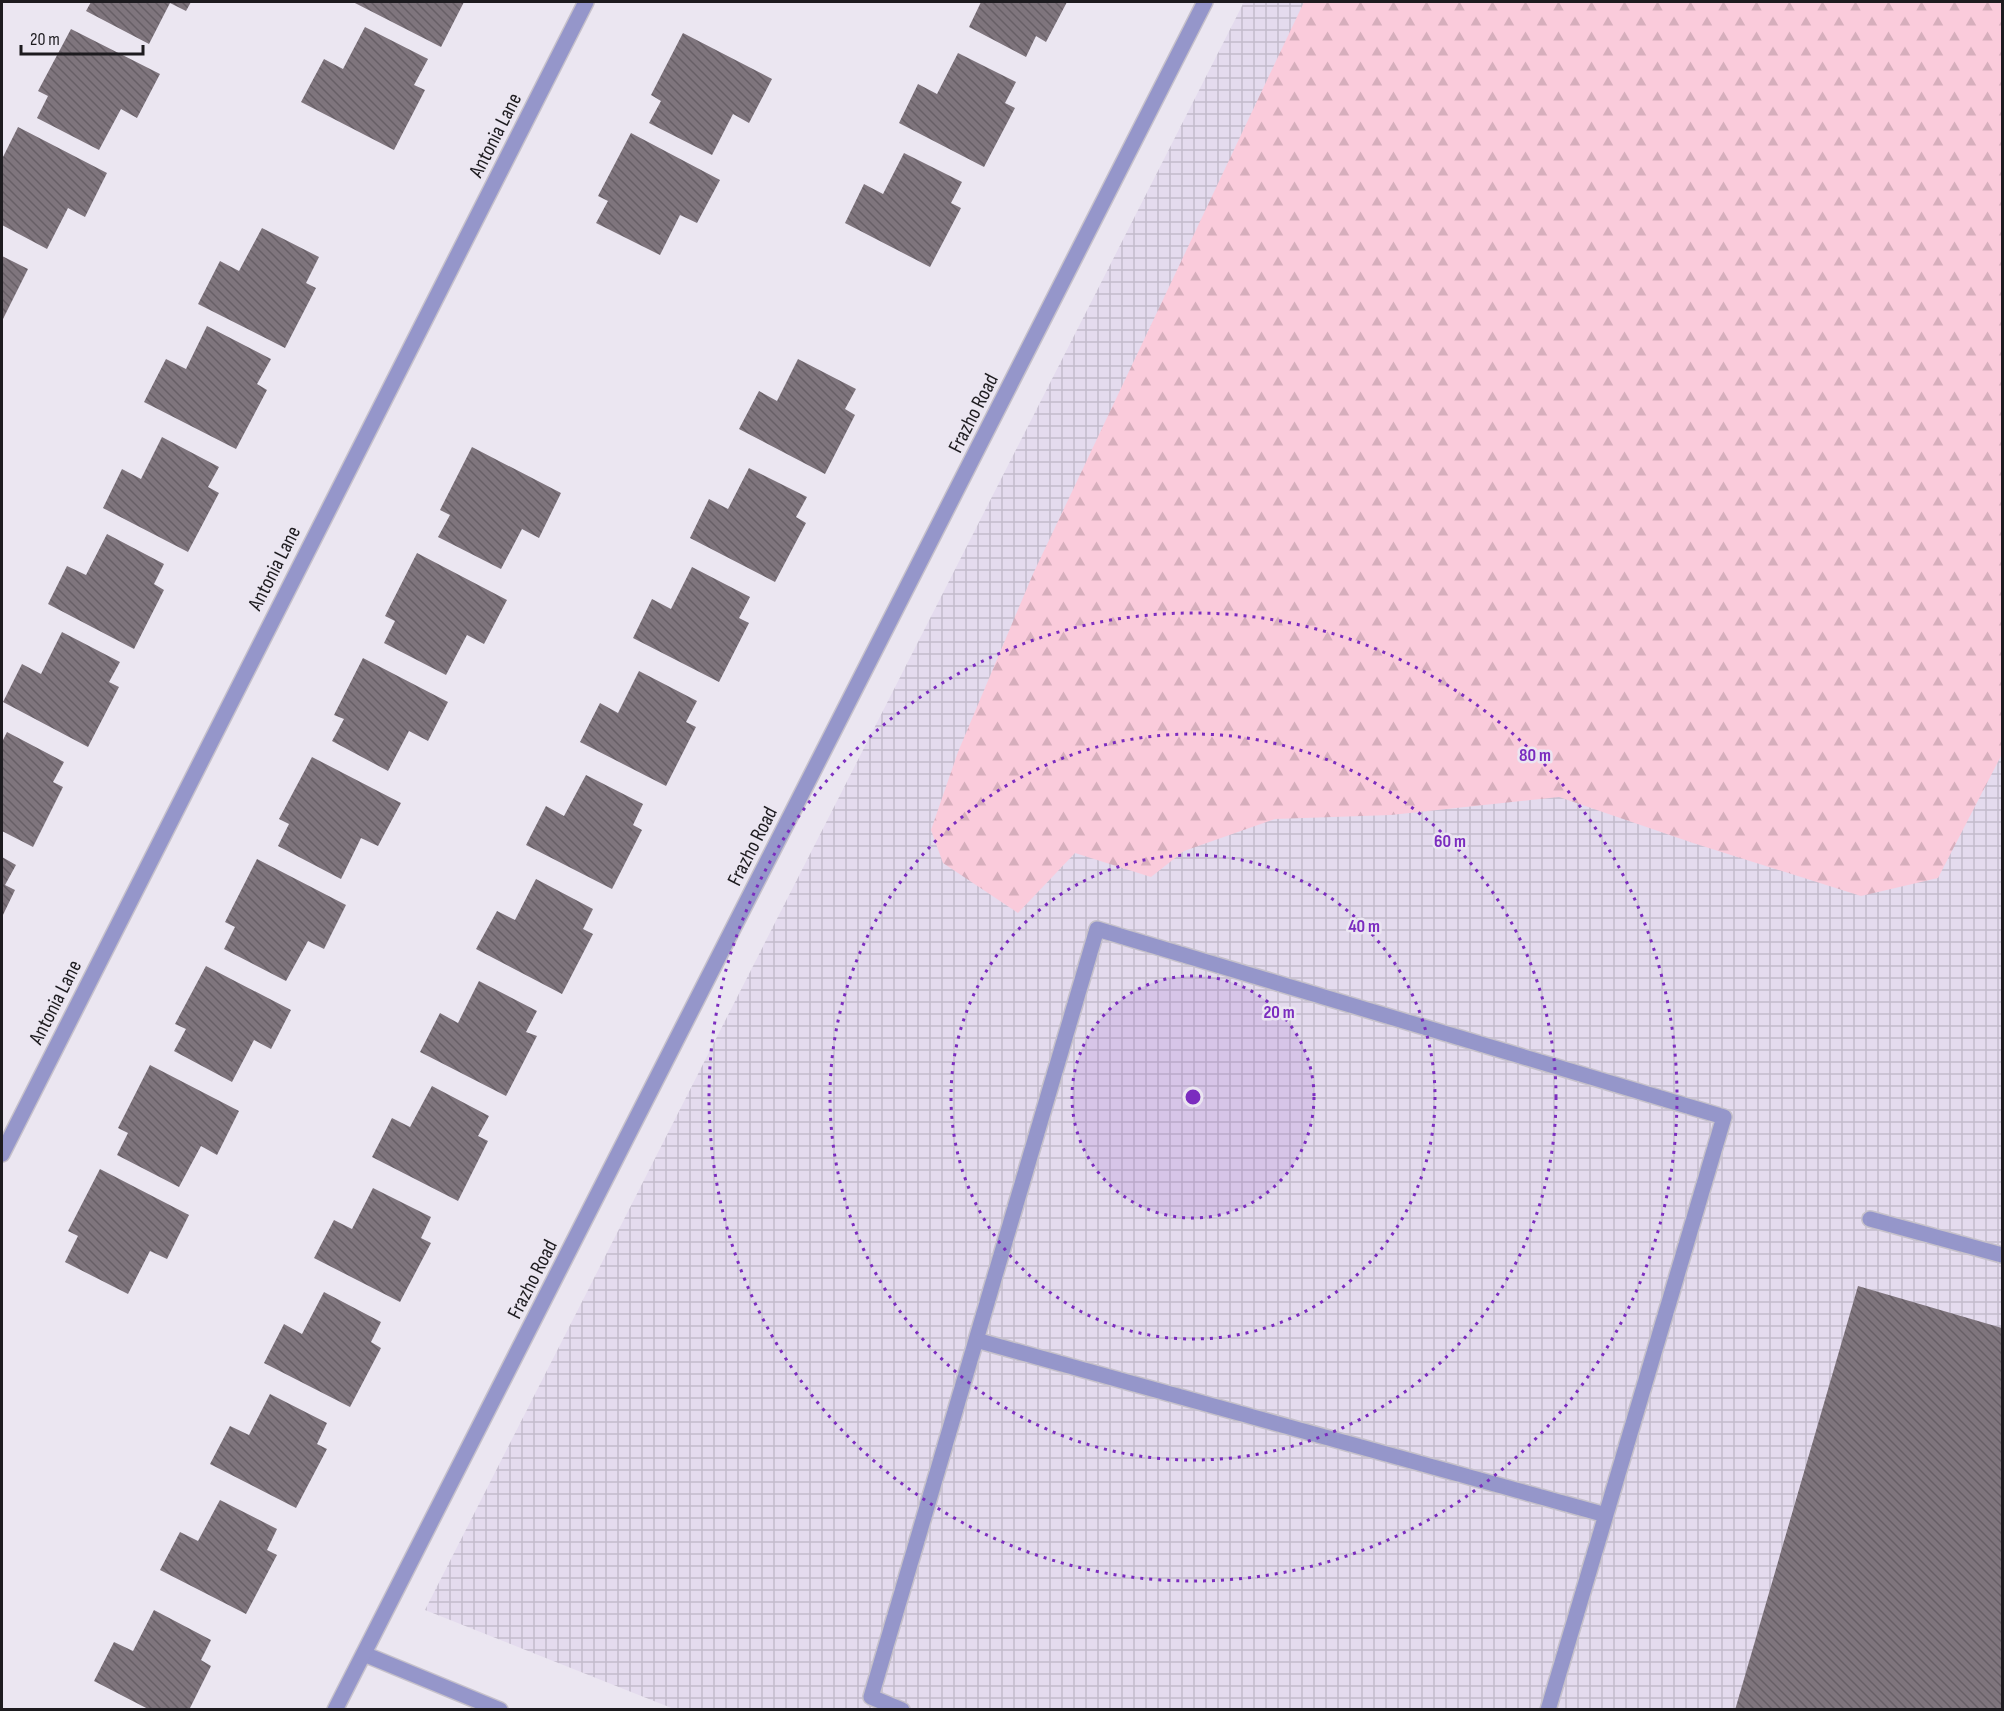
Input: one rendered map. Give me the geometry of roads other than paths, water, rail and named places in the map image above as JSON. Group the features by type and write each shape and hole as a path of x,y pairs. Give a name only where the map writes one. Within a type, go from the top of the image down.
{"street":[{"name":"Antonia Lane","path":"2,1155 586,2"},
{"name":"Frazho Road","path":"335,1710 1205,2"},
{"path":"902,1710 871,1697 1097,929 1724,1118 1548,1710"},
{"path":"1870,1219 2002,1255"},
{"path":"976,1340 1606,1515"},
{"path":"364,1654 500,1710"}]}
